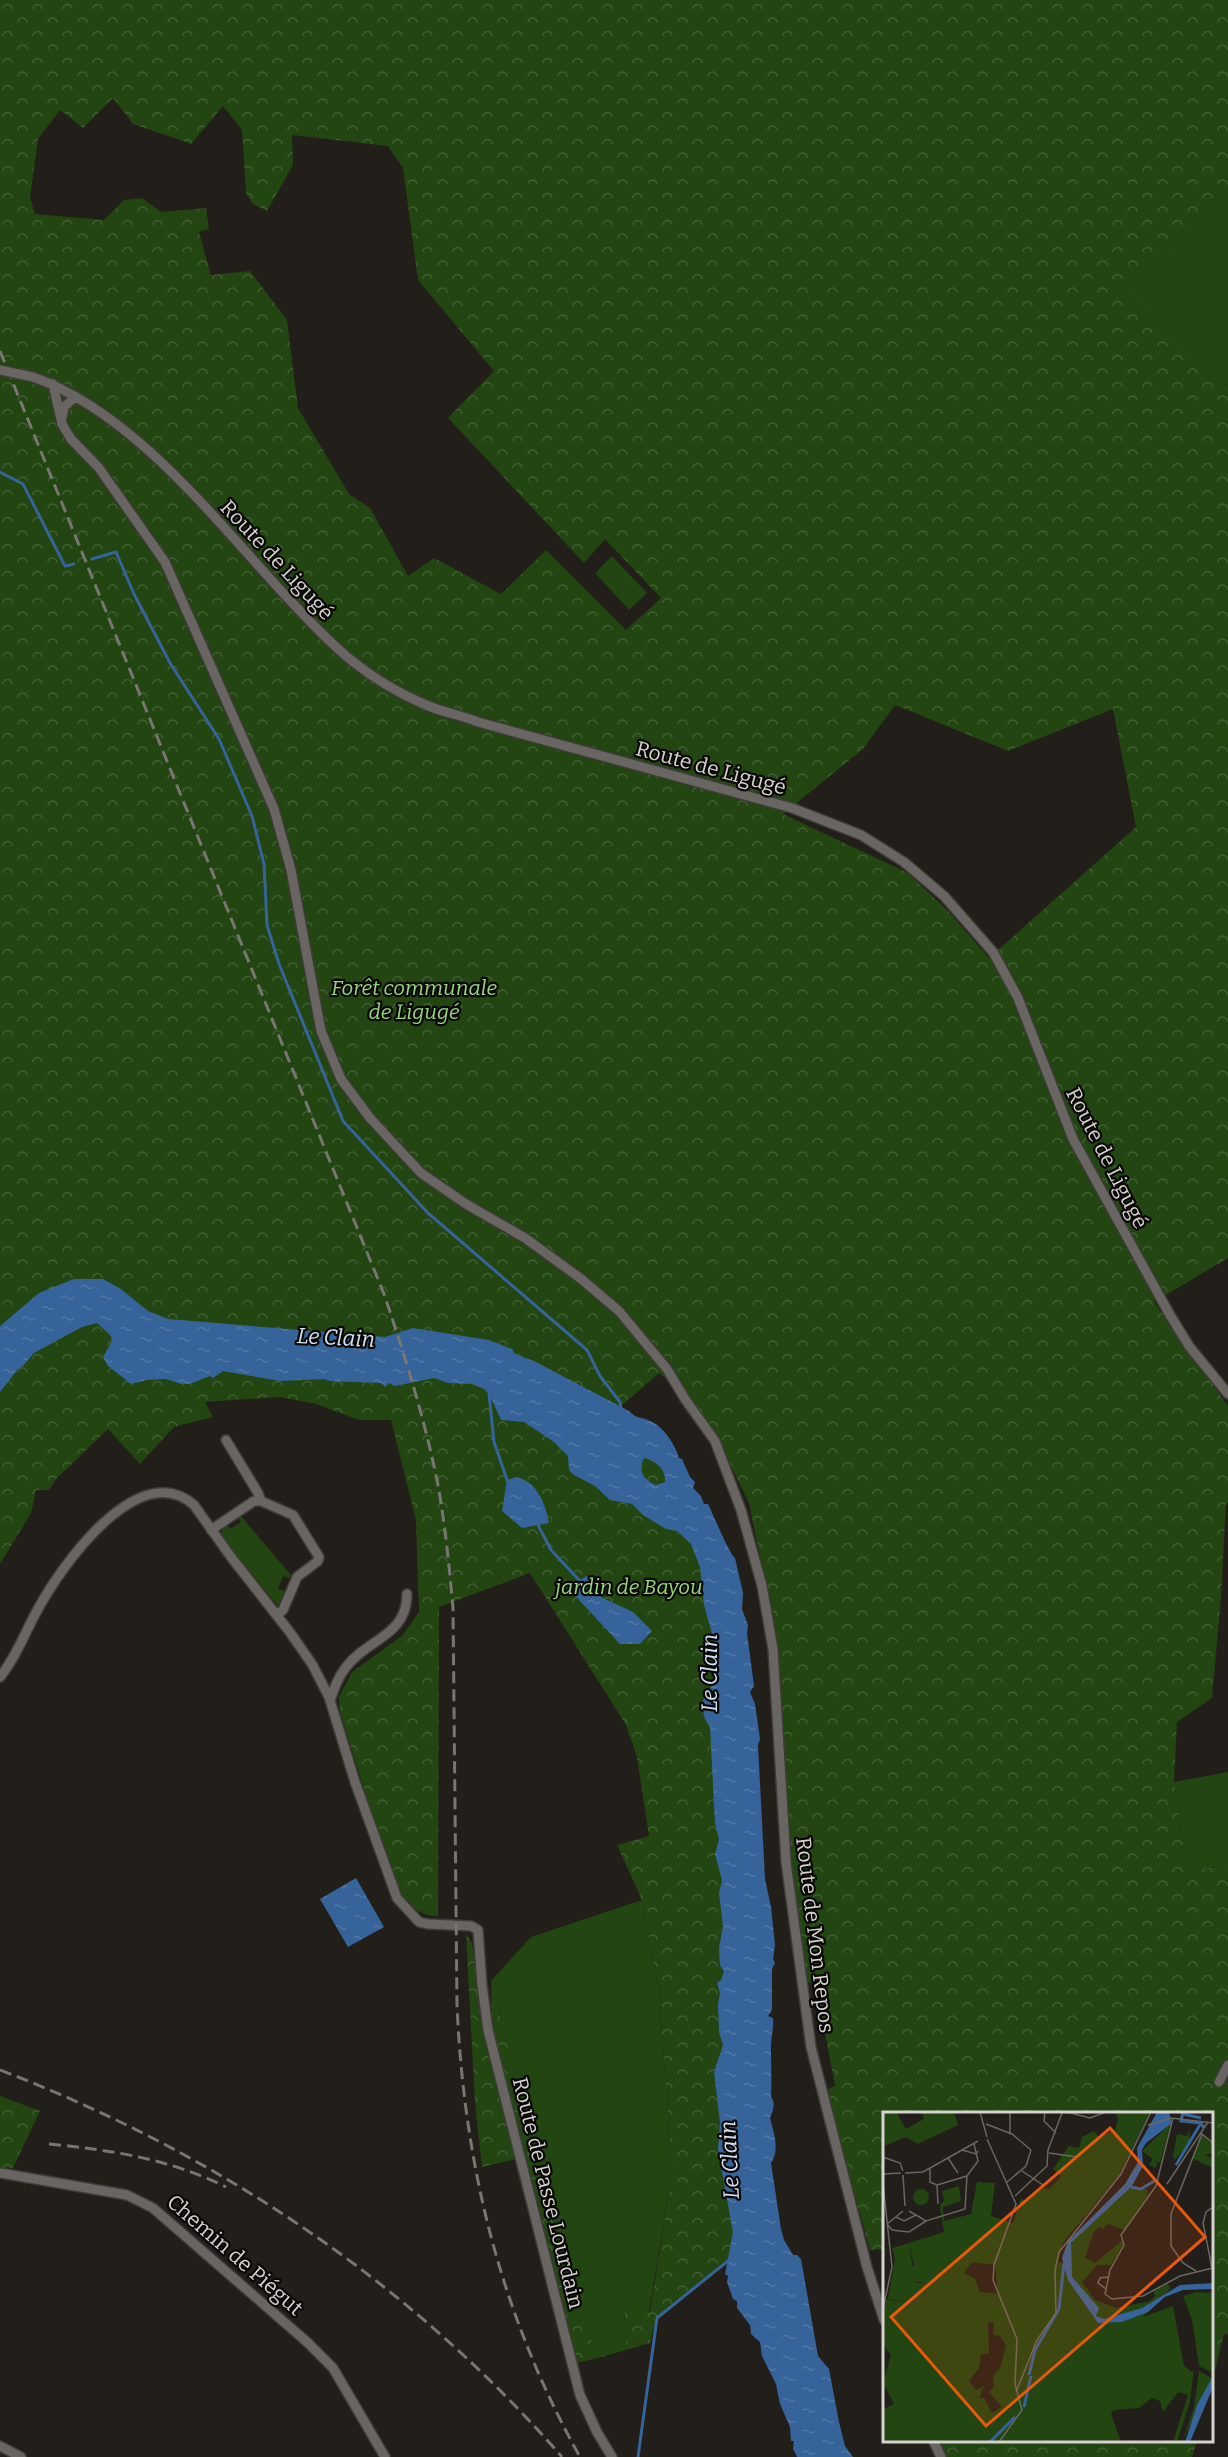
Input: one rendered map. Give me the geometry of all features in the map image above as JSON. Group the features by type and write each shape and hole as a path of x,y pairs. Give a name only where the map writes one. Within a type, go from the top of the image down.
{"street":[{"name":"Route de Ligugé","path":"0,370 53,384 111,420 150,452 325,638 388,685 426,705 478,722 792,808 861,835 904,862 936,889 977,931 993,952 1018,998 1073,1139 1175,1323 1228,1394"},
{"path":"53,384 62,424"},
{"path":"62,424 64,407 75,397"},
{"name":"Route de Mon Repos","path":"62,424 71,438 99,468 165,562 274,809 291,870 321,1031 341,1079 369,1118 421,1173 442,1189 552,1257 619,1311 667,1369 715,1441 753,1546 773,1649 786,1862 811,2047 867,2267 883,2314"},
{"path":"226,1440 261,1501"},
{"path":"0,1677 19,1651 38,1610 63,1570 112,1515 131,1500 160,1492 173,1492 194,1505 277,1615 312,1664 330,1701"},
{"path":"211,1530 254,1501 261,1501 292,1515 319,1557 318,1561 297,1577 283,1610 277,1615"},
{"path":"330,1701 333,1690 347,1665 399,1623 407,1607 407,1594"},
{"name":"Route de Passe Lourdain","path":"330,1701 397,1898 419,1922 471,1926 478,1930 488,2030 580,2395 612,2457"},
{"path":"1219,2082 1228,2066"},
{"name":"Chemin de Piégut","path":"0,2173 128,2195 153,2208 307,2342 333,2368 385,2457"},
{"path":"934,2442 941,2457"},
{"path":"0,2446 21,2457"}],"green space":[{"name":"Forêt communale de Ligugé","path":"0,0 1228,0 1228,197 1124,290 1228,388 1228,1258 1154,1302 1228,1406 1228,1503 1226,1503 1221,1598 1212,1698 1177,1722 1174,1782 1187,1870 1228,1866 1228,2334 1224,2334 1213,2378 1213,2112 883,2112 883,2249 870,2250 826,2090 835,2086 816,1984 806,1982 790,1852 775,1629 749,1503 715,1433 690,1398 659,1373 612,1414 670,1468 718,1595 751,2240 657,2317 650,2343 626,2350 624,2304 650,2312 672,2171 659,1990 642,1900 617,1845 649,1836 637,1757 626,1725 530,1573 439,1607 438,1916 418,1910 407,1902 394,1885 340,1712 339,1697 352,1672 403,1635 419,1612 416,1520 391,1420 359,1420 316,1404 280,1397 205,1402 213,1417 174,1427 140,1464 108,1429 56,1479 49,1490 36,1490 31,1513 0,1564","holes":["113,98 133,124 191,144 223,106 242,130 246,193 253,204 267,211 293,165 292,135 388,146 403,168 418,280 494,371 448,418 584,563 605,539 661,598 626,630 546,550 501,594 434,558 408,576 370,508 349,494 298,408 287,320 250,271 211,275 199,232 209,229 206,208 161,212 142,198 124,200 104,220 35,214 30,197 38,139 60,110 83,128","895,705 1008,751 1113,709 1136,827 989,958 948,911 908,873 783,814 863,749"]},
{"path":"1228,197 1228,388 1124,290"},
{"path":"612,556 647,593 629,610 595,573"},
{"path":"240,1515 291,1575 289,1578 283,1576 278,1589 285,1591 278,1606 220,1535 224,1526 227,1525 230,1529 241,1522 238,1517"},
{"path":"1228,1772 1228,1866 1187,1870 1174,1782"},
{"path":"642,1900 659,1990 672,2171 649,2312 624,2304 626,2350 605,2356 583,2332 491,1981 531,1937"},
{"path":"466,1934 472,1943 487,2050 516,2159 482,2167 475,2103"},
{"path":"491,1981 583,2331 605,2356 577,2363 492,2027"},
{"path":"0,2096 40,2111 13,2168 0,2168"},
{"path":"940,2442 1197,2442 1192,2457 947,2457"}],"water":[{"name":"Le Clain","path":"74,1279 103,1279 121,1289 148,1311 168,1319 385,1337 413,1328 489,1340 512,1349 515,1354 534,1361 635,1416 655,1423 668,1436 695,1482 693,1488 701,1496 704,1504 708,1504 735,1558 743,1593 742,1609 748,1625 754,1686 750,1692 755,1704 760,1739 758,1745 765,1879 775,1945 773,1959 775,1963 772,1969 772,2010 768,2016 773,2018 771,2097 774,2104 770,2118 776,2147 771,2163 784,2240 793,2255 801,2259 818,2356 829,2369 845,2446 853,2457 797,2457 793,2449 794,2441 791,2441 790,2427 780,2404 776,2384 762,2356 760,2342 751,2334 750,2325 737,2308 737,2301 733,2299 727,2282 728,2276 725,2274 733,2232 718,2150 720,2122 714,2072 723,2045 719,2032 720,1993 717,1983 724,1972 720,1965 719,1948 723,1926 719,1893 722,1880 715,1854 719,1839 715,1823 710,1727 701,1704 718,1675 717,1668 710,1666 716,1648 704,1605 700,1567 691,1544 677,1531 666,1529 643,1515 632,1504 610,1500 595,1486 574,1475 569,1470 568,1456 554,1442 524,1422 501,1420 489,1394 472,1384 448,1383 434,1378 395,1386 389,1383 385,1387 381,1383 325,1379 280,1381 223,1371 213,1378 210,1376 190,1384 181,1384 166,1379 131,1384 108,1366 103,1357 112,1341 111,1336 97,1323 82,1327 34,1353 0,1392 0,1326 39,1293","holes":["644,1458 662,1469 665,1482 656,1485 645,1477 642,1463"]},
{"path":"516,1477 530,1483 535,1489 546,1509 549,1523 522,1528 502,1511 507,1480"},
{"path":"587,1576 601,1597 633,1612 652,1631 640,1644 620,1644 567,1587"},
{"path":"356,1878 384,1927 348,1947 320,1899"}],"waterway":[{"path":"0,472 23,484 65,566 74,564"},
{"path":"92,559 116,552 134,594 170,663 219,739 252,816 264,864 267,925 279,964 343,1121 428,1213 587,1350 600,1376 620,1402 621,1408"},
{"path":"489,1394 494,1442 507,1480"},
{"path":"621,1430 621,1444"},
{"path":"538,1525 551,1550 579,1580"},
{"path":"638,2457 657,2318 729,2260"}],"railway":[{"path":"0,351 384,1294 420,1410 440,1496 453,1608 457,2005 468,2124 478,2182 508,2294 528,2349 552,2403 580,2457"},
{"path":"0,2070 80,2103 157,2140 232,2182 305,2229 374,2279 440,2334 503,2393 562,2457"},
{"path":"49,2144 140,2157 183,2169 226,2187"}],"park label":[{"name":"jardin de Bayou","path":"629,1587"}]}
